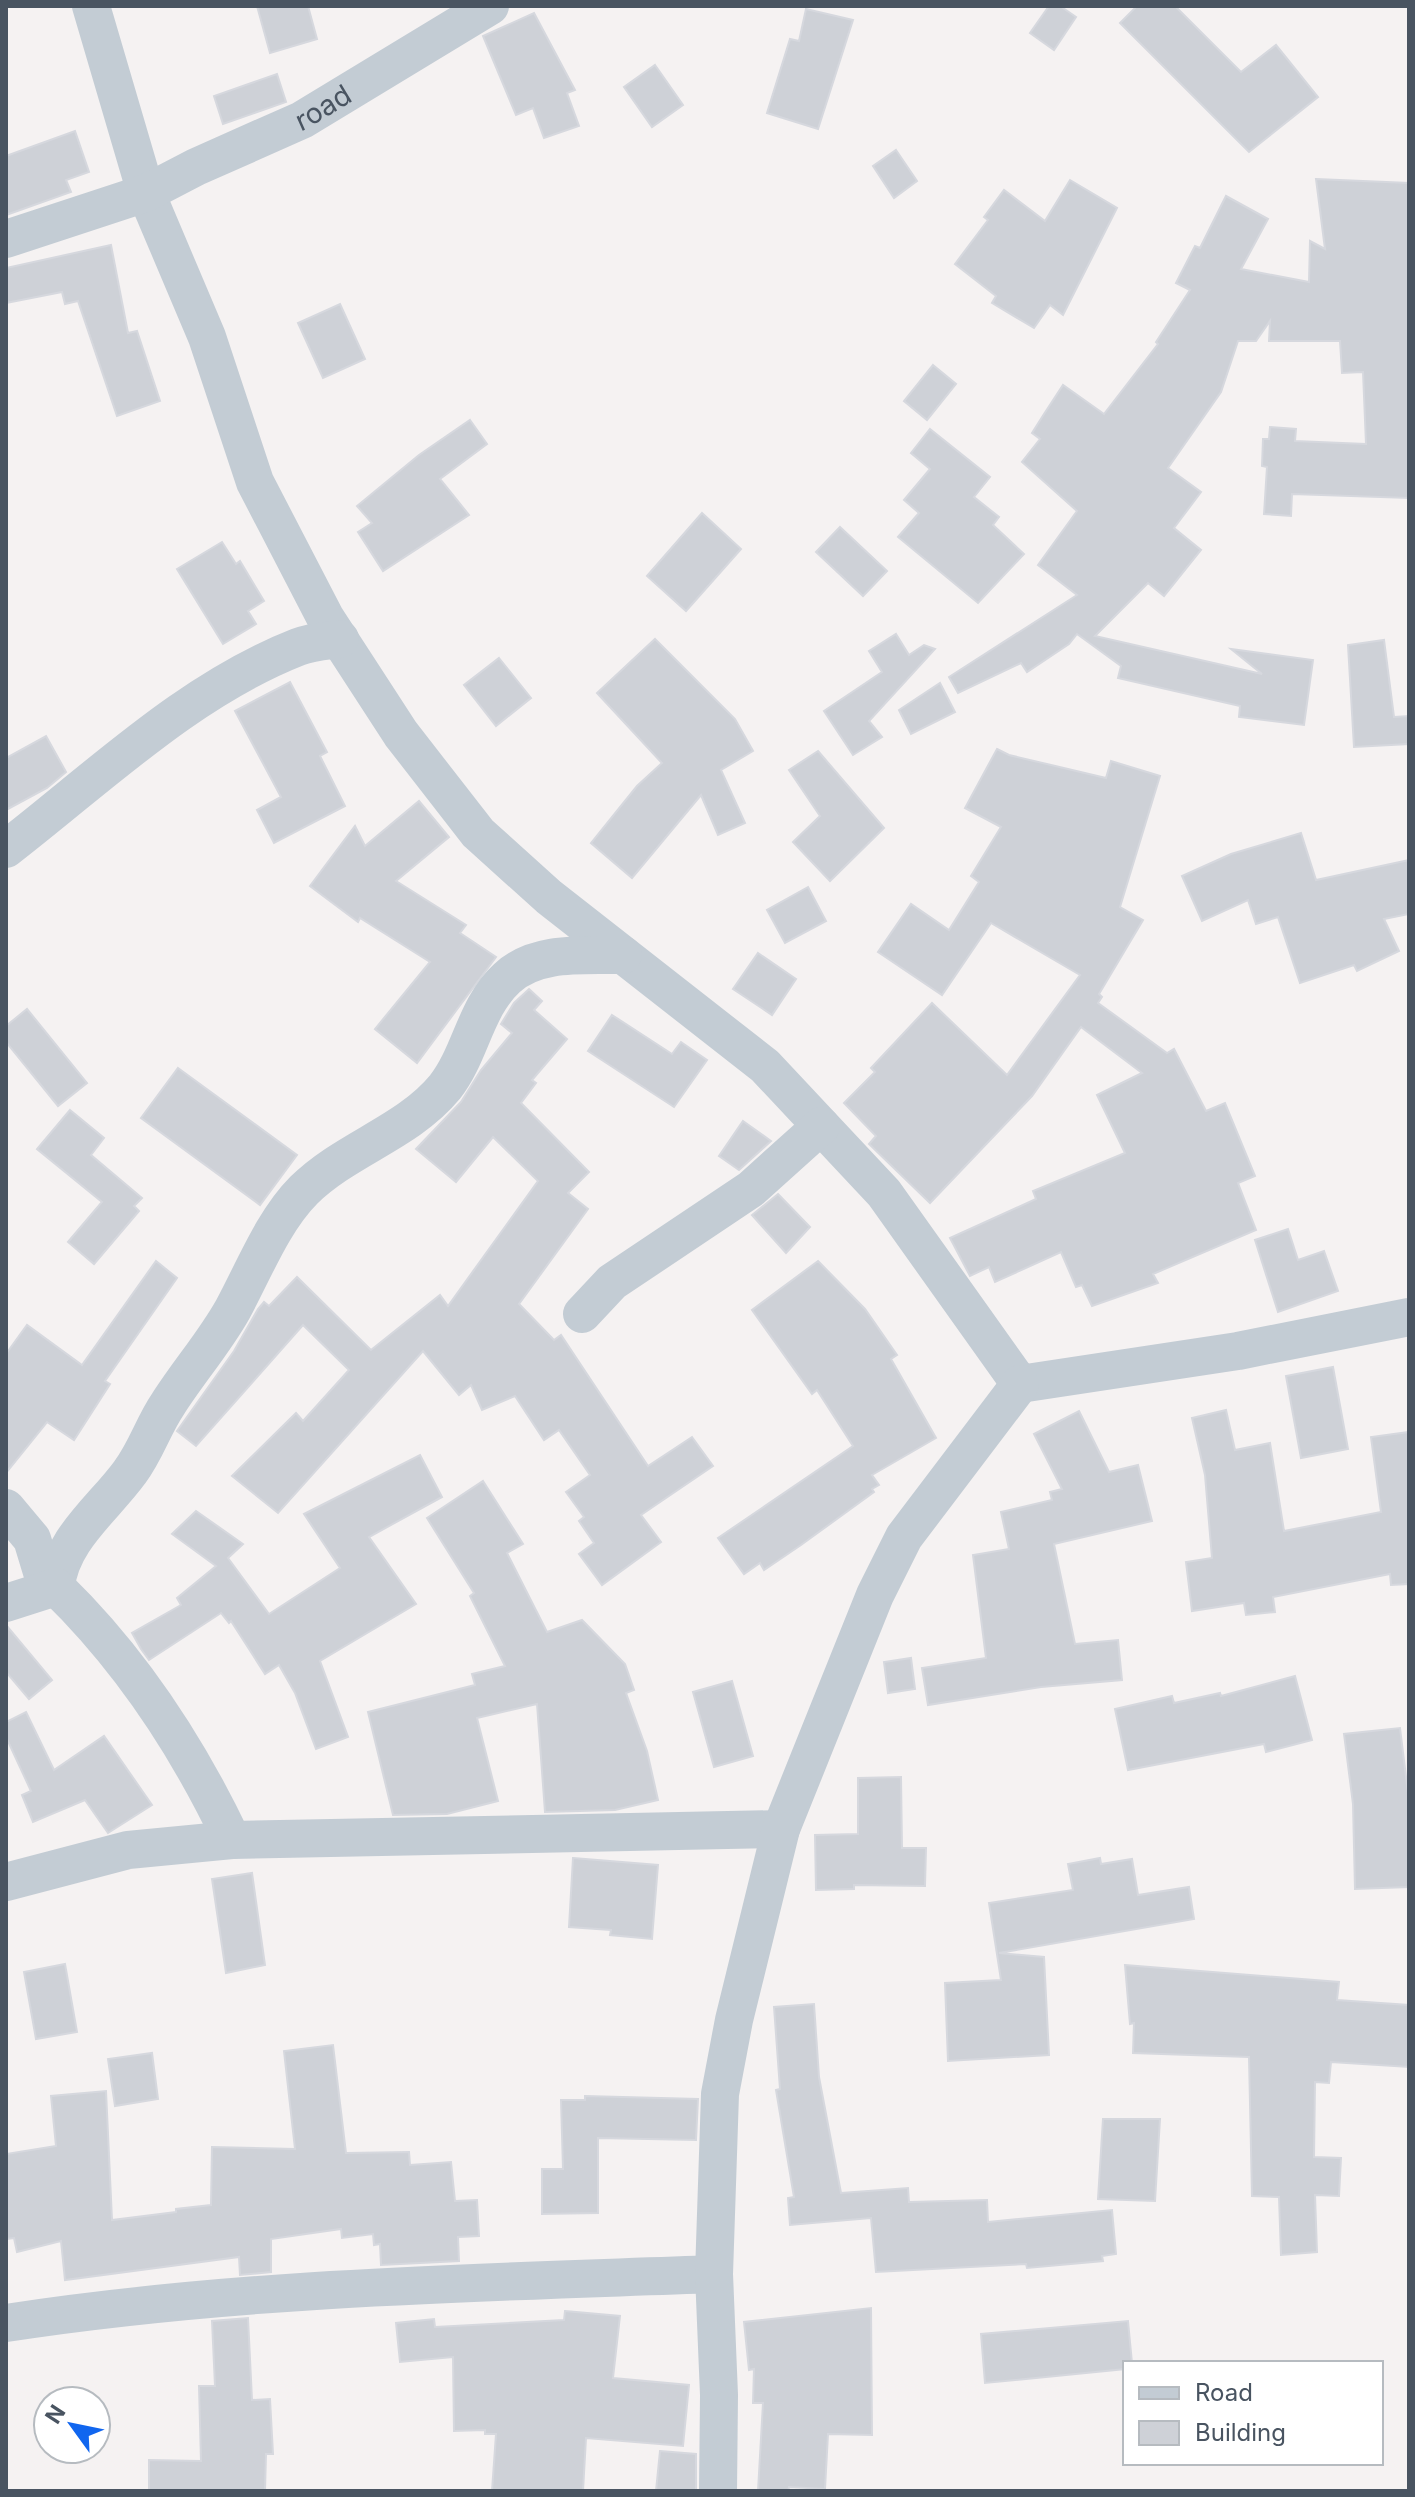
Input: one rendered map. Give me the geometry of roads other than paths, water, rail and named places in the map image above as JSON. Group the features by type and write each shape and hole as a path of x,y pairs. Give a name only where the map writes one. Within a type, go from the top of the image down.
{"street":[{"path":"91,6 146,193 207,337 255,482 340,639 401,734 478,833 549,897 765,1066 884,1193 1020,1384"},
{"name":"road","path":"6,239 146,193 302,120 490,6"},
{"path":"6,849 185,709 234,679 300,646 340,639"},
{"path":"56,1587 57,1573 70,1546 143,1454 149,1435 168,1403 205,1354 302,1191 370,1140 424,1110 462,1064 486,1006 508,977 540,958 623,955"},
{"path":"582,1314 612,1282 751,1189 821,1126"},
{"path":"718,2491 719,2395 714,2274 720,2094 734,2020 781,1829 875,1595 904,1537 1020,1384 1238,1351 1409,1317"},
{"path":"6,1508 32,1539 42,1572 96,1626 136,1674 192,1762 232,1840"},
{"path":"6,1603 56,1587"},
{"path":"6,1882 128,1850 232,1840 781,1829"},
{"path":"6,2323 163,2302 447,2281 714,2274"}]}
